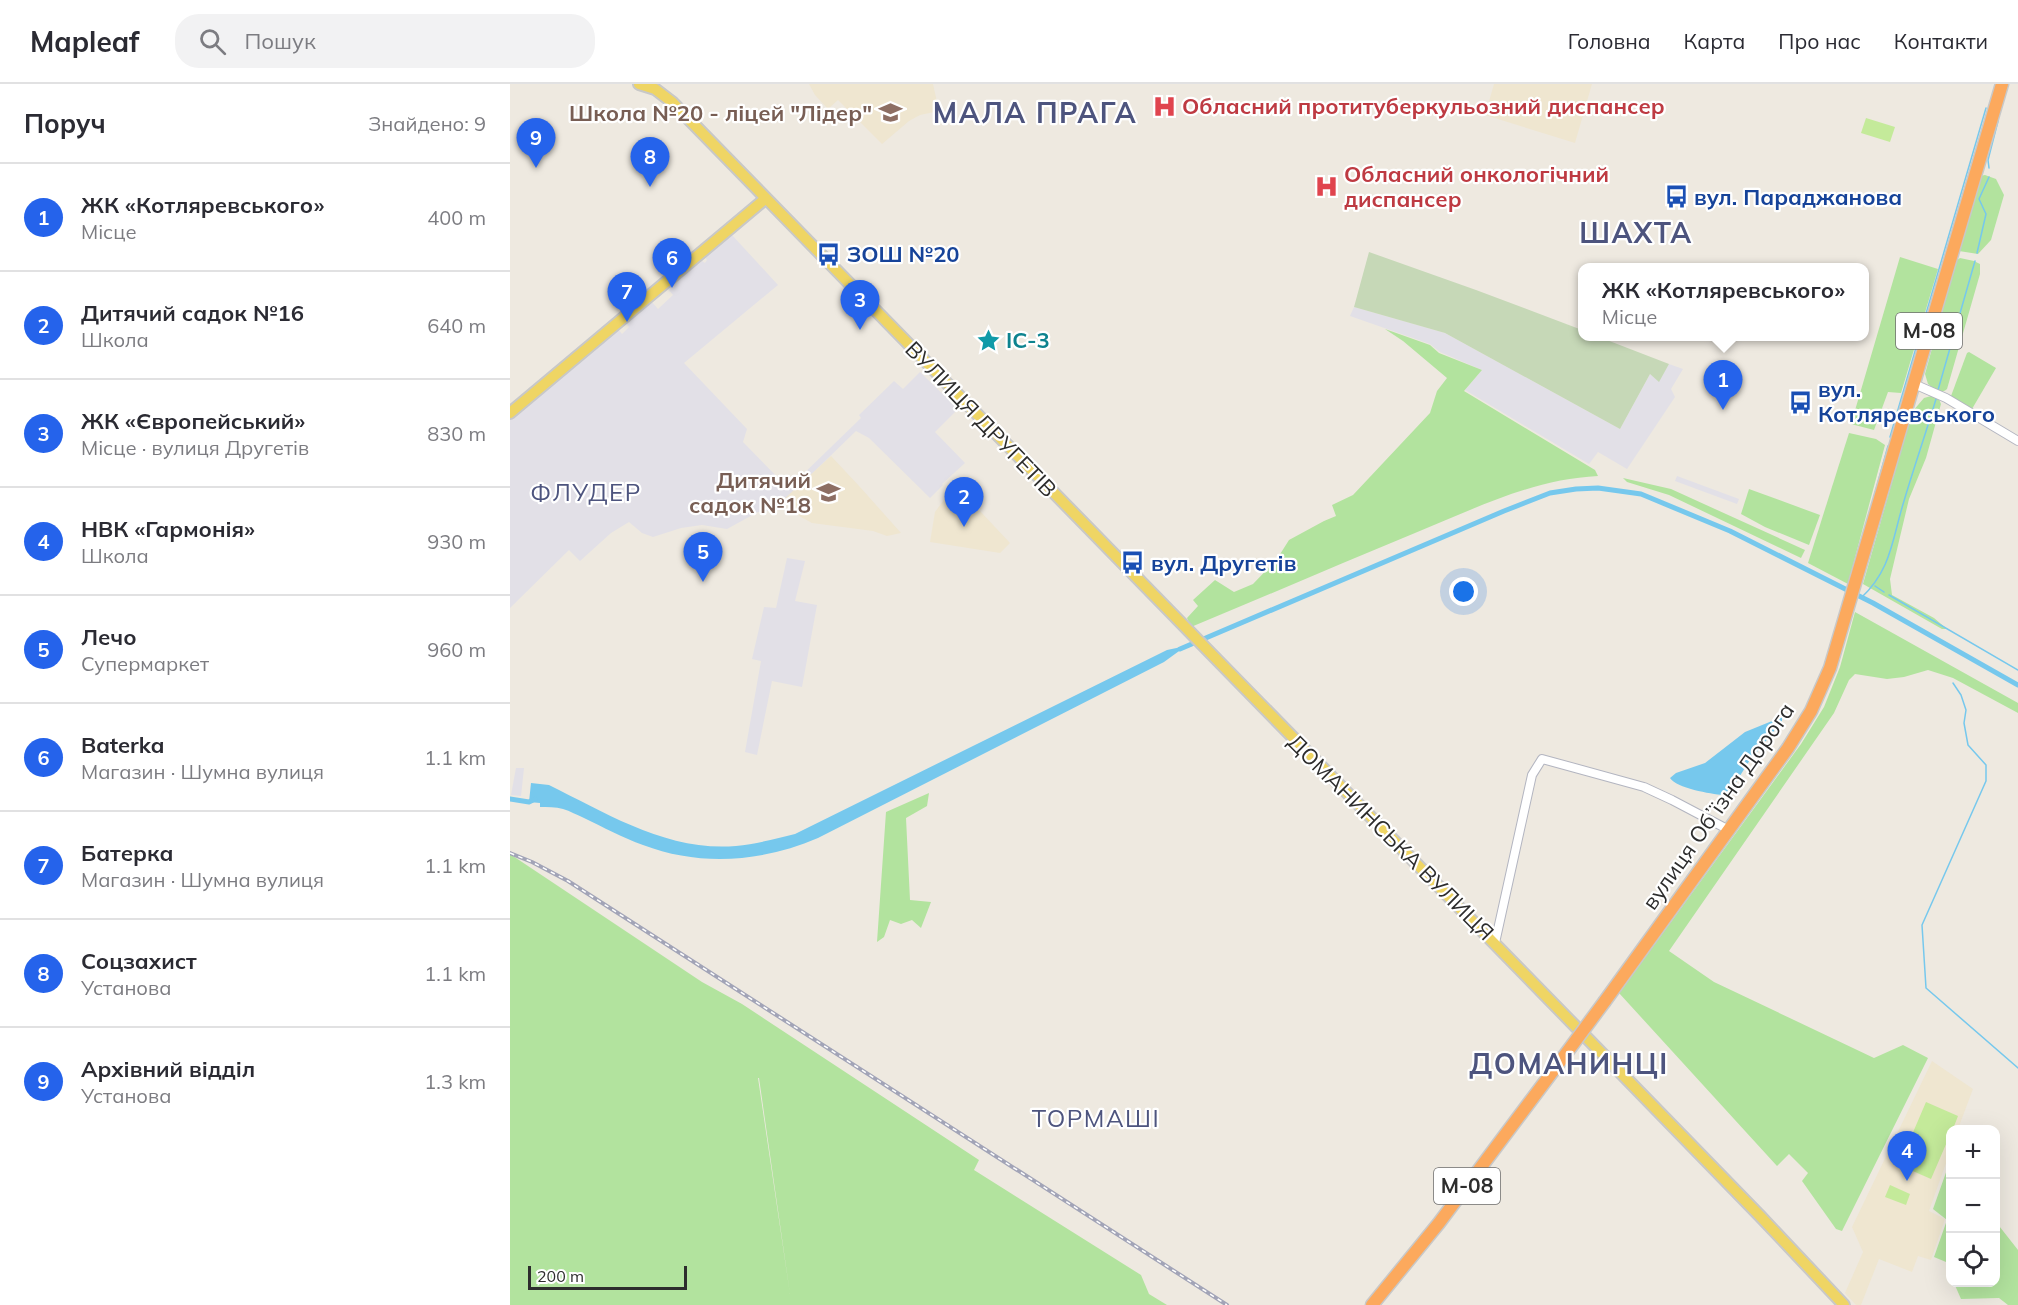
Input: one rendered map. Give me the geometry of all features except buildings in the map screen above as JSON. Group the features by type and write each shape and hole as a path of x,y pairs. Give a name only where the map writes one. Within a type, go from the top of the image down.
{"highway":[{"name":"вулиця Обʼїзна Дорога","path":"1372,1305 1439,1223 1605,1001 1788,748 1811,711 1830,668 1858,578 2002,84"}],"main road":[{"name":"ВУЛИЦЯ ДРУГЕТІВ","path":"639,84 655,89 672,102 1202,646"},
{"path":"510,412 765,199"},
{"name":"ДОМАНИНСЬКА ВУЛИЦЯ","path":"1202,646 1495,943 1844,1305"}],"street":[{"path":"1914,384 1946,398 2018,441"},
{"path":"1495,943 1532,776 1542,759 1644,787 1729,830"}],"shaded area":[{"name":"Школа №20 - ліцей \"Лідер\"","path":"809,84 933,84 939,111 920,115 909,121 882,144 838,100 828,109 815,95"},
{"path":"1494,84 1592,84 1575,143 1485,115"},
{"path":"732,235 778,285 684,363 747,429 743,442 787,487 861,418 859,415 894,381 903,389 920,372 958,409 935,432 965,463 930,498 869,438 856,431 786,499 767,511 758,512 727,529 702,525 681,528 653,537 642,533 629,522 611,533 580,561 569,550 510,608 510,420 618,329 622,334 629,327 626,323 651,301 658,309 673,295 668,289 702,261 705,263 707,260 705,257"},
{"path":"1354,307 1445,333 1620,429 1650,374 1659,381 1669,364 1683,369 1671,389 1675,397 1627,469 1598,452 1589,464 1465,390 1482,370 1440,352 1430,344 1350,316"},
{"name":"Дитячий садок №18","path":"831,456 901,533 887,536 873,531 812,523 782,501"},
{"path":"1677,476 1739,499 1737,504 1675,481"},
{"path":"949,493 964,508 980,511 1010,543 1000,553 930,542 935,512"},
{"path":"787,558 805,561 795,601 817,605 802,687 772,681 757,755 745,752 761,661 752,659 764,607 776,608"},
{"path":"516,768 524,768 521,796 511,795"},
{"path":"1932,1061 1973,1089 1960,1125 1946,1125 1946,1163 1929,1211 1945,1219 1931,1260 1918,1256 1912,1272 1879,1259 1861,1305 1856,1305 1845,1293 1863,1252 1852,1227"}],"green space":[{"path":"1866,118 1895,127 1890,142 1861,133"},
{"path":"1985,175 1996,179 2004,195 1991,240 1978,254 1959,251 1980,176"},
{"path":"1369,252 1578,328 1578,341 1609,341 1669,364 1659,382 1650,374 1620,429 1445,333 1354,307"},
{"path":"1900,257 1938,269 1901,393 1888,392 1874,430 1851,424"},
{"path":"1960,258 1980,264 1980,274 1947,389 1939,391 1928,384 1925,374 1956,261"},
{"path":"1385,329 1430,345 1439,353 1482,370 1464,391 1595,470 1598,476 1550,483 1504,497 1191,627 1187,618 1198,606 1193,600 1215,580 1234,592 1253,584 1277,559 1289,540 1336,516 1332,505 1353,495 1430,413 1437,391 1447,378"},
{"path":"1969,352 1996,368 1972,409 1951,396"},
{"path":"1938,397 1941,404 1926,458 1909,499 1890,579 1892,595 1934,618 1947,629 1942,629 1863,584 1912,412 1924,398"},
{"path":"1849,433 1876,439 1885,445 1848,584 1808,563"},
{"path":"1623,478 1671,489 1805,550 1801,558 1669,495 1627,482"},
{"path":"1749,489 1820,515 1809,545 1765,527 1741,514"},
{"path":"1855,612 2018,703 2018,713 1953,678 1928,670 1887,679 1855,674 1849,680 1834,713 1669,951 1714,982 1874,1058 1903,1045 1928,1058 1842,1231 1836,1229 1802,1181 1808,1173 1789,1154 1777,1166 1619,993 1801,744 1824,707 1840,667"},
{"path":"929,793 927,806 906,818 910,900 931,902 921,928 912,920 901,924 890,920 884,937 877,942 886,812"},
{"path":"510,854 702,982 742,1004 979,1160 974,1170 1141,1275 1149,1294 1167,1305 510,1305","holes":["758,1078 759,1078 790,1294"]},
{"path":"1926,1102 1958,1116 1955,1125 1946,1125 1946,1144 1931,1179 1899,1165"},
{"path":"1946,1172 1946,1219 1933,1209"},
{"path":"1890,1185 1910,1194 1906,1205 1885,1197"},
{"path":"1946,1223 1946,1262 1934,1257"},
{"path":"2000,1227 2018,1250 2018,1305 2008,1305 1999,1298 1961,1299 1956,1287 2000,1287"}],"water":[{"path":"1186,646 1164,662 818,838 775,852 731,859 687,857 636,842 566,810 540,807 540,803 529,802 531,783 549,785 638,828 686,843 736,846 780,838 795,834 1167,650"},
{"path":"1782,717 1782,721 1748,763 1733,787 1723,795 1686,788 1670,778 1676,773 1705,763 1745,732"}],"waterway":[{"path":"1890,437 1986,108"},
{"path":"1989,168 1988,160 1998,121"},
{"path":"1977,253 1986,214 1979,199 1989,177"},
{"path":"1938,390 1975,261"},
{"path":"1861,598 1879,576 1890,553 1936,399"},
{"path":"1874,497 1888,446"},
{"path":"1180,649 1550,493 1598,488 1641,494 1730,531 1873,603 2018,685"},
{"path":"1875,586 1884,592"},
{"path":"1889,595 2018,670"},
{"path":"1953,683 1961,695 1966,710 1964,723 1968,745 1986,765 1986,781 1922,925 1926,988 2018,1068"},
{"path":"510,799 529,802 535,799"}],"railway":[{"path":"510,853 568,881 1227,1305"}],"place":[{"name":"Обласний протитуберкульозний диспансер","path":"1164,106"},
{"name":"Школа №20 - ліцей \"Лідер\"","path":"890,113"},
{"name":"Архівний відділ","path":"536,168"},
{"name":"Соцзахист","path":"650,187"},
{"name":"Обласний онкологічний диспансер","path":"1326,187"},
{"name":"вул. Параджанова","path":"1676,197"},
{"name":"ЗОШ №20","path":"829,254"},
{"name":"Baterka","path":"672,288"},
{"name":"Батерка","path":"627,322"},
{"name":"ЖК «Європейський»","path":"860,330"},
{"name":"ІС-3","path":"988,340"},
{"name":"вул. Котляревського","path":"1800,402"},
{"name":"ЖК «Котляревського»","path":"1723,410"},
{"name":"Дитячий садок №18","path":"829,493"},
{"name":"Дитячий садок №16","path":"964,527"},
{"name":"вул. Другетів","path":"1133,563"},
{"name":"Лечо","path":"703,582"},
{"name":"НВК «Гармонія»","path":"1907,1181"}],"district":[{"name":"МАЛА ПРАГА","path":"1035,113"},
{"name":"ШАХТА","path":"1636,233"},
{"name":"ФЛУДЕР","path":"586,493"},
{"name":"ДОМАНИНЦІ","path":"1569,1064"},
{"name":"ТОРМАШІ","path":"1096,1119"}]}
